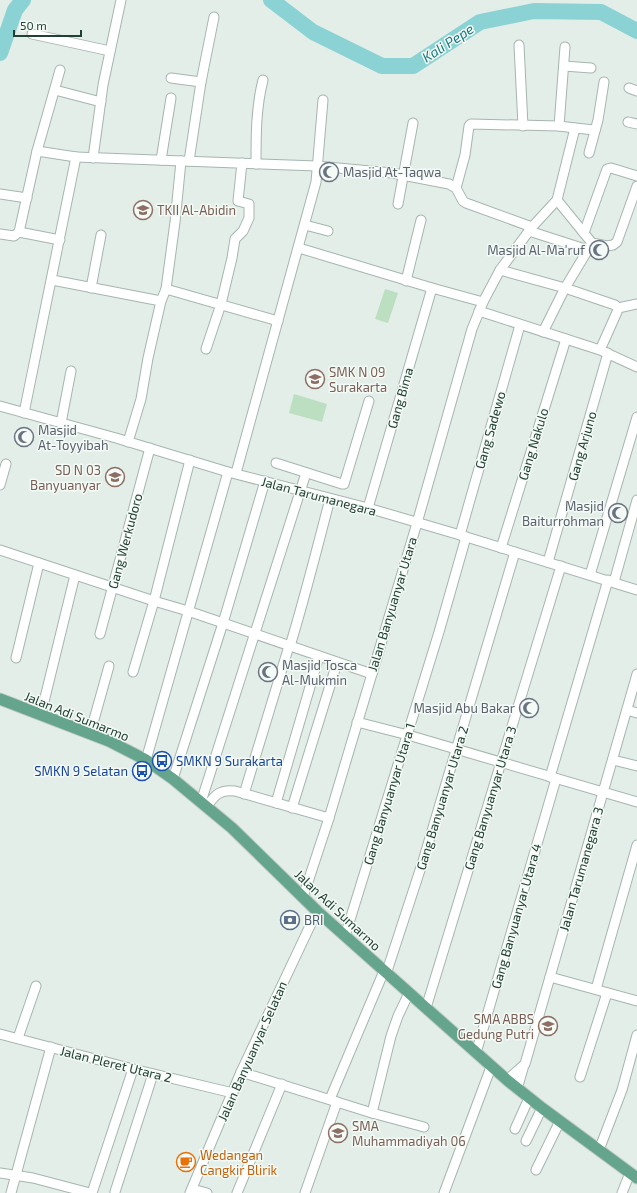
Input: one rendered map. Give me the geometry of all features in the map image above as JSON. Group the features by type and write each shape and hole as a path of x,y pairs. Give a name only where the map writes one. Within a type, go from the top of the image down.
{"main road":[{"name":"Jalan Adi Sumarmo","path":"0,699 109,741 146,760 173,779 232,828 317,911 491,1067 517,1089 634,1176"}],"street":[{"path":"93,158 110,51 121,0"},
{"path":"128,442 140,399 161,301 166,289 185,161 214,17"},
{"path":"32,34 110,51"},
{"path":"519,46 523,126"},
{"path":"559,126 565,47"},
{"path":"564,66 591,68"},
{"path":"0,234 14,236 20,232 37,151 60,70"},
{"path":"171,78 201,82"},
{"path":"256,164 256,126 263,80"},
{"path":"589,153 602,101 604,82"},
{"path":"54,90 101,102"},
{"path":"161,160 170,98"},
{"path":"146,760 188,611 232,473 299,248 316,182 323,100"},
{"path":"398,204 413,123"},
{"path":"456,188 465,155 469,126 471,124 559,126 595,130"},
{"path":"575,128 557,200 584,233 590,246"},
{"path":"37,151 76,158 317,166 404,175 449,184 456,188 466,204 530,229 590,246 607,246 613,245 616,242 634,206 637,186"},
{"path":"24,413 76,158"},
{"path":"206,349 221,304 235,239 242,231 249,218 249,204 238,200 242,163"},
{"path":"584,233 607,169 611,168 637,176"},
{"path":"0,194 27,198"},
{"name":"Jalan Banyuanyar Utara","path":"303,897 329,818 417,523 461,365 482,302 500,270 530,229 557,200"},
{"path":"406,281 421,220"},
{"path":"305,225 328,231"},
{"path":"20,232 60,240"},
{"path":"91,288 101,235"},
{"path":"544,332 565,288 590,246"},
{"path":"299,248 406,281 482,302"},
{"path":"500,270 565,288 615,305 618,308 637,304"},
{"path":"52,280 161,301"},
{"name":"Gang Bima","path":"368,508 432,288"},
{"path":"166,289 278,321"},
{"name":"Gang Arjuno","path":"548,562 604,352 618,308"},
{"path":"479,311 604,352 637,366"},
{"name":"Gang Sadewo","path":"463,536 520,325"},
{"name":"Gang Nakulo","path":"501,548 566,339"},
{"path":"61,423 71,371"},
{"path":"276,464 342,484 345,482 369,401"},
{"name":"Jalan Tarumanegara","path":"0,406 150,448 232,473 368,508 637,590"},
{"path":"590,575 637,417"},
{"name":"Gang Werkudoro","path":"100,634 150,448"},
{"path":"133,672 154,601 190,460"},
{"path":"0,485 6,464"},
{"path":"204,804 255,634 306,473"},
{"path":"173,779 223,623 265,481"},
{"path":"244,794 307,590 330,499"},
{"name":"Gang Banyuanyar Utara 4","path":"476,1053 553,778 611,581 637,500"},
{"name":"Gang Banyuanyar Utara 1","path":"345,936 439,632 463,536"},
{"path":"0,550 113,588 188,611 372,674"},
{"name":"Gang Banyuanyar Utara 2","path":"305,1193 334,1101 385,973 423,861 515,552"},
{"path":"16,658 39,563"},
{"name":"Gang Banyuanyar Utara 3","path":"426,1008 561,566"},
{"path":"41,714 75,575"},
{"path":"276,803 319,656"},
{"path":"292,808 337,663"},
{"path":"90,734 109,666"},
{"name":"Jalan Tarumanegara 3","path":"517,1089 637,674"},
{"path":"627,710 637,713"},
{"path":"357,722 408,735 637,802"},
{"path":"613,760 637,766"},
{"path":"204,804 215,795 223,791 235,791 329,818"},
{"path":"596,989 637,845"},
{"name":"Jalan Banyuanyar Selatan","path":"191,1191 241,1072 317,911"},
{"path":"550,977 637,1001"},
{"path":"18,1038 36,986"},
{"path":"580,1077 607,992"},
{"path":"372,1113 391,1036 398,1016 410,993"},
{"name":"Jalan Pleret Utara 2","path":"0,1034 133,1069 233,1093"},
{"path":"599,1150 622,1090 637,1035"},
{"path":"11,1193 51,1047"},
{"path":"507,1080 525,1064"},
{"path":"444,1193 491,1067"},
{"path":"0,1172 33,1178 91,1193 133,1069"},
{"path":"241,1072 372,1113 424,1126"},
{"path":"115,1192 153,1074"},
{"path":"237,1193 282,1084"},
{"path":"515,1129 529,1098"},
{"path":"526,1141 542,1108"},
{"path":"536,1170 560,1121"},
{"path":"622,1193 634,1176"},
{"path":"191,1191 207,1193"}],"green space":[{"path":"385,289 398,293 388,323 375,319"},
{"path":"294,394 327,404 322,422 289,413"}],"waterway":[{"name":"Kali Pepe","path":"0,53 15,10 23,0"},
{"name":"Kali Pepe","path":"271,0 313,32 382,66 413,66 480,22 534,11 601,12 637,31"}],"place":[{"name":"Masjid At-Taqwa","path":"329,172"},
{"name":"TKII Al-Abidin","path":"143,210"},
{"name":"Masjid Al-Ma'ruf","path":"599,250"},
{"name":"SMK N 09 Surakarta","path":"315,379"},
{"name":"Masjid At-Toyyibah","path":"24,437"},
{"name":"SD N 03 Banyuanyar","path":"115,477"},
{"name":"Masjid Baiturrohman","path":"618,513"},
{"name":"Masjid Tosca Al-Mukmin","path":"268,672"},
{"name":"Masjid Abu Bakar","path":"529,708"},
{"name":"SMKN 9 Surakarta","path":"162,761"},
{"name":"SMKN 9 Selatan","path":"142,771"},
{"name":"BRI","path":"290,920"},
{"name":"SMA ABBS Gedung Putri","path":"548,1026"},
{"name":"SMA Muhammadiyah 06","path":"338,1133"},
{"name":"Wedangan Cangkir Blirik","path":"186,1162"}]}
